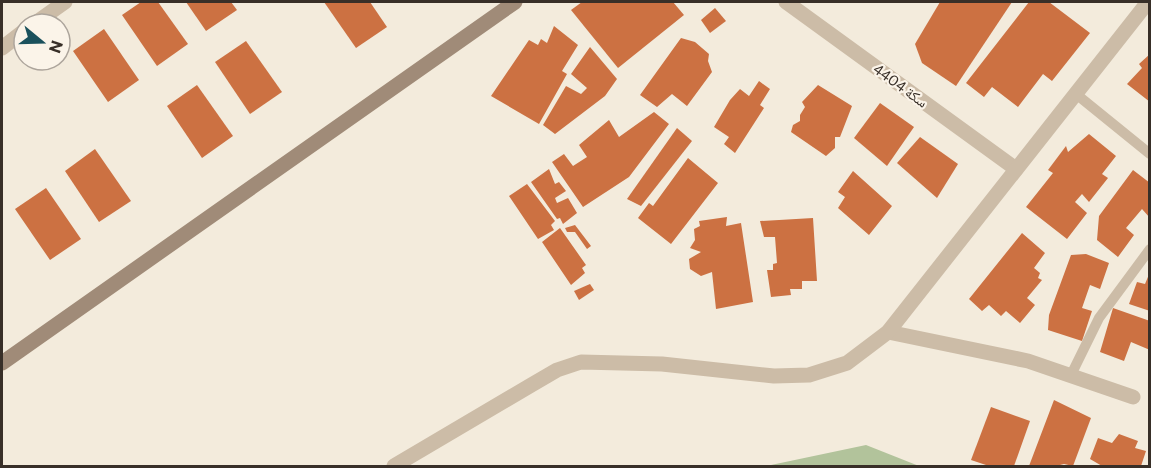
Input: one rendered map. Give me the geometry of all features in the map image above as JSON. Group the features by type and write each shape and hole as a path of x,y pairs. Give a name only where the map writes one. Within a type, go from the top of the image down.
{"street":[{"path":"51,12 65,2"},
{"name":"سكة 4404","path":"786,2 1016,170"},
{"path":"394,466 557,370 581,362 662,364 774,376 809,375 847,363 888,332 1148,2"},
{"path":"2,363 511,3"},
{"path":"888,332 1028,361 1133,397"}],"lane":[{"path":"1076,94 1149,154"},
{"path":"1071,375 1099,318 1149,249"}],"green space":[{"path":"866,445 919,466 769,466 771,465"}],"building":[{"path":"141,2 158,2 188,44 157,66 122,15"},
{"path":"186,2 231,2 237,10 206,31"},
{"path":"324,2 370,2 387,27 356,48"},
{"path":"582,2 673,2 684,15 618,68 571,10"},
{"path":"940,2 1012,2 956,86 922,63 915,44"},
{"path":"1029,2 1049,2 1090,33 1052,81 1043,74 1018,107 992,87 984,97 966,83"},
{"path":"715,8 726,21 710,33 701,20"},
{"path":"554,26 578,45 562,71 567,74 539,124 491,96 529,40 538,45 541,39 547,43"},
{"path":"104,29 139,80 108,102 73,51"},
{"path":"681,38 695,42 709,54 708,61 712,72 687,106 672,94 657,107 640,95"},
{"path":"246,41 282,92 250,114 215,62"},
{"path":"590,47 617,79 605,96 555,134 543,125 566,86 581,94 587,88 571,74"},
{"path":"1150,54 1150,102 1127,84 1142,68 1139,64"},
{"path":"759,81 770,89 760,105 764,108 735,153 724,144 729,137 714,127 730,100 740,89 749,96"},
{"path":"197,85 233,136 202,158 167,106"},
{"path":"818,85 852,106 840,137 835,137 835,148 826,156 791,132 793,125 800,121 800,115 805,107 802,102"},
{"path":"880,103 914,127 887,166 854,138"},
{"path":"654,112 669,124 629,177 583,207 552,162 564,154 573,166 587,157 579,145 609,120 619,137"},
{"path":"677,128 692,141 641,206 627,199"},
{"path":"1089,134 1116,156 1102,174 1108,178 1089,202 1082,194 1075,202 1087,213 1067,239 1026,207 1053,173 1048,170 1066,146 1068,152"},
{"path":"920,137 958,164 937,198 897,163"},
{"path":"95,149 131,201 99,222 65,171"},
{"path":"688,158 718,183 671,244 638,218 649,203 653,206"},
{"path":"549,169 555,184 559,182 566,191 555,198 557,203 568,198 577,213 563,224 531,182"},
{"path":"1133,170 1150,183 1150,218 1142,209 1126,228 1134,235 1118,257 1097,240 1099,216"},
{"path":"853,171 892,206 869,235 838,208 845,197 838,192"},
{"path":"527,184 555,221 551,225 554,230 538,239 509,196"},
{"path":"46,188 81,239 50,260 15,209"},
{"path":"727,217 726,226 741,223 753,302 716,309 712,272 701,276 690,269 689,259 701,252 690,248 695,240 694,229 700,226 699,221"},
{"path":"813,218 817,281 802,281 802,289 790,289 791,295 771,297 767,270 773,270 773,264 777,263 775,237 764,237 760,221"},
{"path":"575,225 591,246 587,249 575,232 567,232 565,228"},
{"path":"560,228 586,265 582,268 585,273 571,285 542,242"},
{"path":"1022,233 1045,253 1034,268 1040,273 1038,278 1042,280 1027,298 1035,305 1020,323 1006,311 1001,316 989,305 982,311 969,299"},
{"path":"1086,254 1109,263 1100,289 1090,285 1082,308 1092,311 1082,341 1048,330 1049,315 1071,255"},
{"path":"1150,272 1150,311 1129,304 1137,282 1145,284"},
{"path":"590,284 594,290 579,300 574,291"},
{"path":"1113,308 1150,321 1150,350 1131,342 1124,361 1100,352"},
{"path":"1054,400 1091,418 1073,466 1064,464 1029,466"},
{"path":"991,407 1030,421 1014,466 989,466 971,460"},
{"path":"1119,434 1138,441 1135,448 1146,451 1141,466 1102,466 1090,459 1098,438 1112,443"}]}
